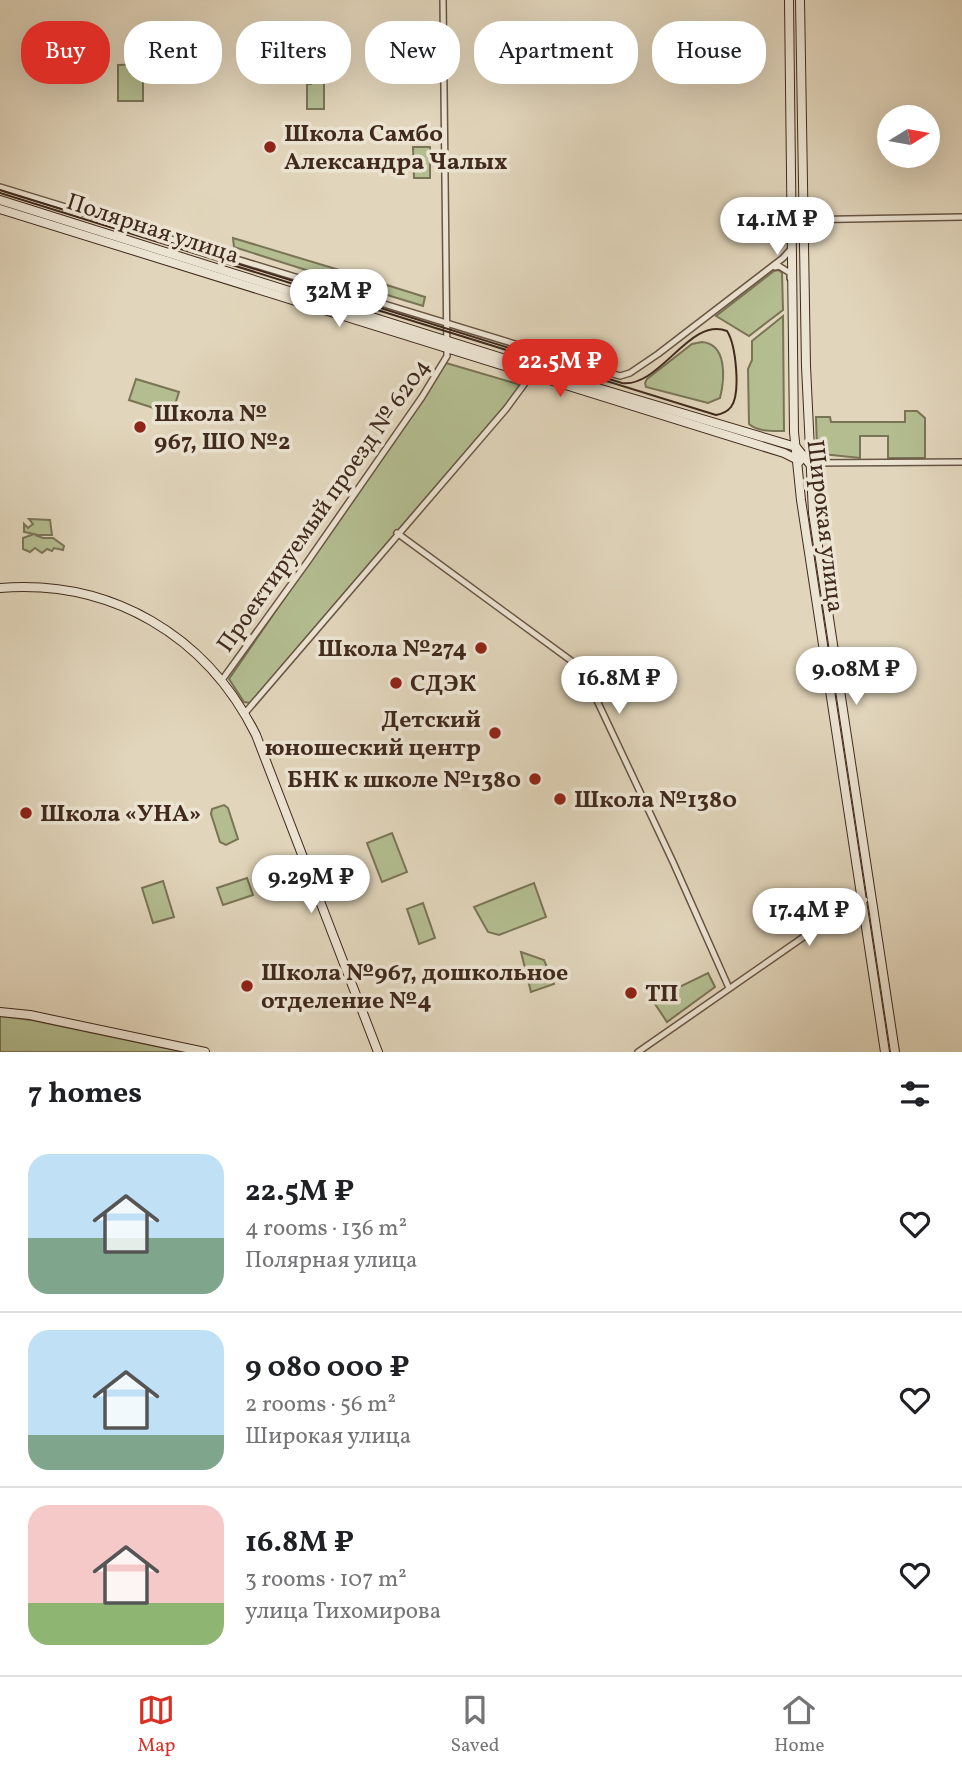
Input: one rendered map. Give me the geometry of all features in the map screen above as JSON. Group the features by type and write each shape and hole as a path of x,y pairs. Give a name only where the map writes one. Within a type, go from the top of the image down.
{"main road":[{"name":"Широкая улица","path":"789,0 796,447 801,500 835,729 845,758"},
{"name":"Широкая улица","path":"800,0 809,463 813,513 845,728 845,758 867,900 895,1052"},
{"name":"Полярная улица","path":"0,200 448,345 531,375 809,463"},
{"name":"Полярная улица","path":"0,209 796,447"},
{"path":"796,447 809,463"},
{"path":"0,588 79,591 96,596 138,614 167,631 189,647 222,680 245,713 282,798 377,1052"},
{"name":"Широкая улица","path":"867,900 885,1052"},
{"path":"0,1012 30,1015 205,1052"}],"street":[{"path":"443,0 448,345"},
{"path":"0,187 620,376 631,373 658,354 772,267 792,248"},
{"path":"792,220 962,217"},
{"path":"772,267 779,266 790,274 792,288"},
{"name":"Проектируемый проезд № 6204","path":"222,680 309,561 422,397 446,359 448,345"},
{"path":"575,380 579,365"},
{"path":"245,713 506,408 531,375"},
{"name":"Полярная улица","path":"809,463 962,462"},
{"path":"397,534 577,665 658,830 729,988"},
{"path":"835,729 841,733 845,728"},
{"path":"638,1052 854,901 867,900"}],"green space":[{"path":"118,65 124,65 124,84 143,84 143,101 118,101"},
{"path":"307,84 324,84 324,109 307,109"},
{"path":"413,147 430,147 430,178 414,178"},
{"path":"233,238 356,275 356,286 234,247"},
{"path":"779,270 782,273 783,310 749,336 716,316 774,271"},
{"path":"358,276 425,297 423,306 358,286"},
{"path":"783,316 784,431 761,430 749,424 748,369 752,360 752,341"},
{"path":"692,344 710,344 720,355 723,381 720,398 708,403 646,387 647,379"},
{"path":"446,363 518,384 520,388 250,703 244,702 229,679"},
{"path":"136,379 179,392 172,414 129,400"},
{"path":"905,411 917,411 925,418 925,458 888,458 888,436 860,436 860,458 822,454 817,450 816,417 830,417 831,422 905,422"},
{"path":"29,519 50,520 52,535 35,535 53,538 64,546 63,550 47,549 42,553 35,548 30,552 23,549 23,538 34,534 24,532 24,524 28,528 33,524"},
{"path":"224,805 228,808 238,839 226,845 220,842 211,814 212,809"},
{"path":"392,833 407,872 382,882 367,843"},
{"path":"247,878 253,895 223,905 217,888"},
{"path":"163,881 174,917 153,923 142,888"},
{"path":"534,883 546,917 499,935 488,932 474,907"},
{"path":"423,903 435,938 419,944 407,909"},
{"path":"521,952 544,960 554,984 531,992"},
{"path":"708,973 715,987 667,1022 655,1004 675,989"},
{"path":"0,1016 32,1020 184,1052 0,1052"}],"tram line":[{"path":"0,190 622,383 636,382 649,375 700,334 713,329 727,331 733,347 736,369 734,401 728,410 716,415 0,193"}],"place":[{"name":"Школа Самбо Александра Чалых","path":"270,147"},
{"name":"Школа № 967, ШО №2","path":"140,427"},
{"name":"Школа №274","path":"481,648"},
{"name":"СДЭК","path":"396,683"},
{"name":"Детский юношеский центр","path":"495,733"},
{"name":"БНК к школе №1380","path":"535,779"},
{"name":"Школа №1380","path":"560,799"},
{"name":"Школа «УНА»","path":"26,813"},
{"name":"Школа №967, дошкольное отделение №4","path":"247,986"},
{"name":"ТП","path":"631,993"}]}
